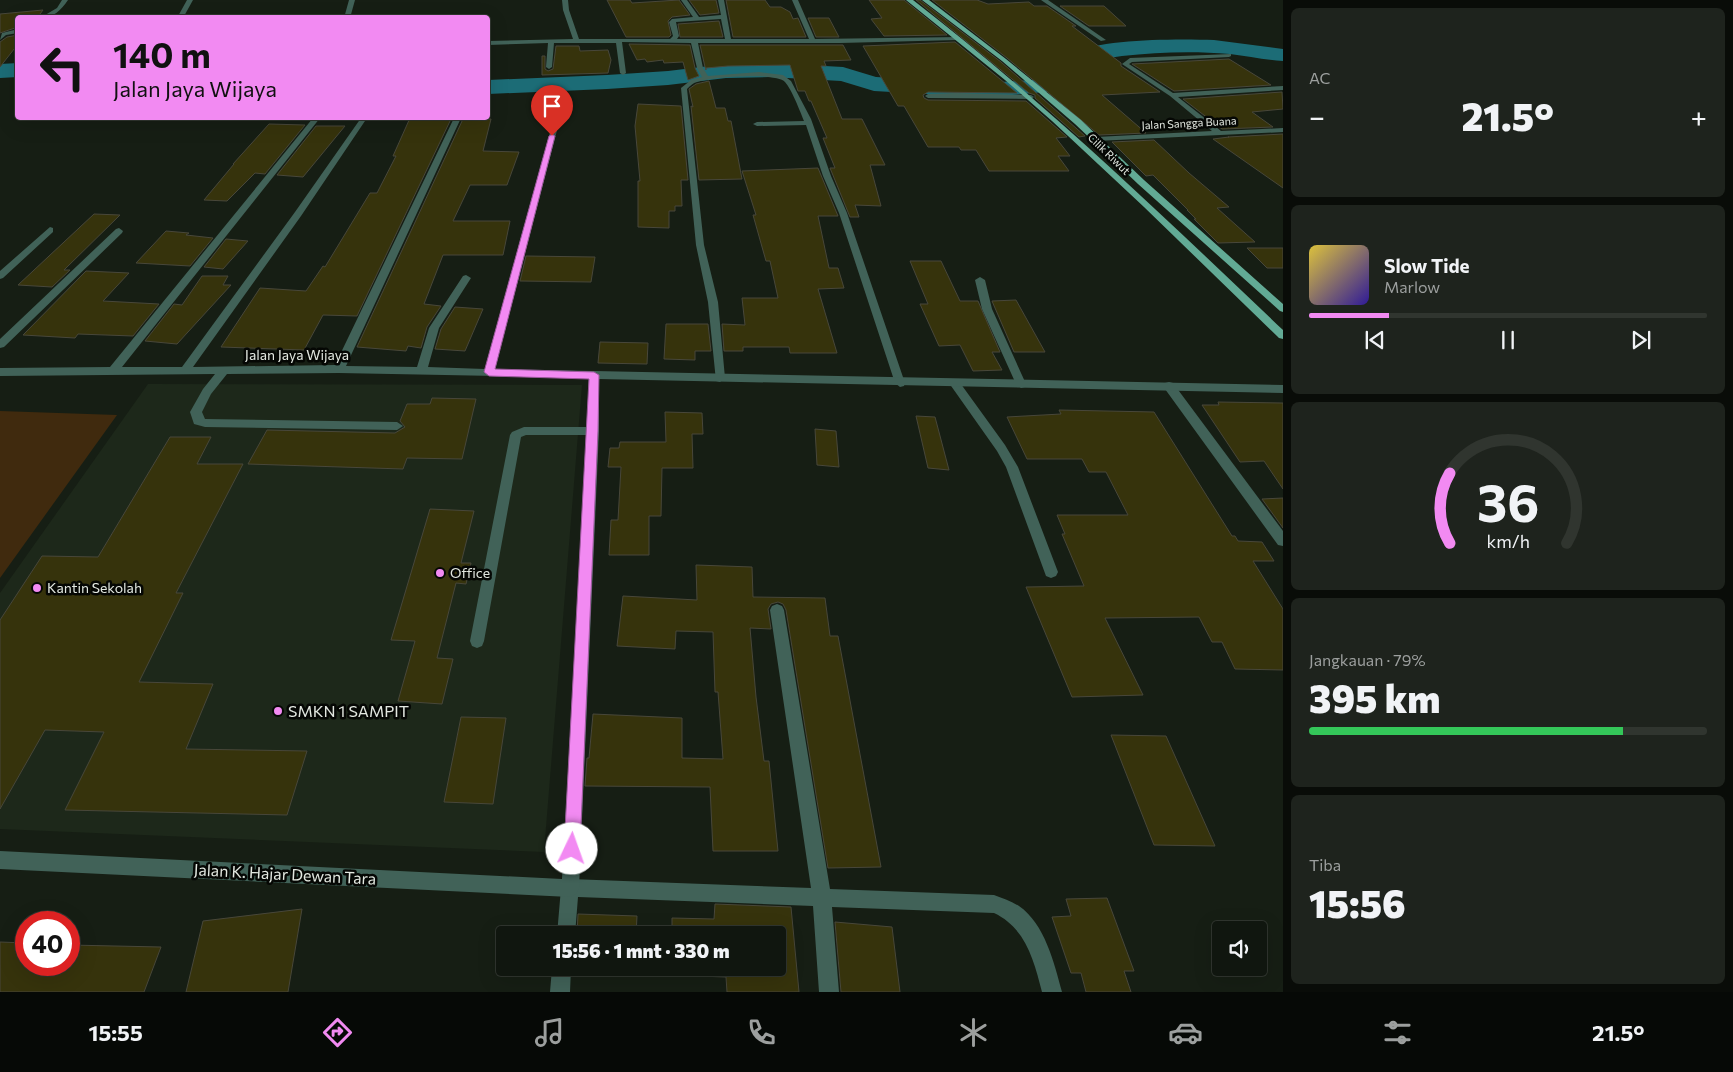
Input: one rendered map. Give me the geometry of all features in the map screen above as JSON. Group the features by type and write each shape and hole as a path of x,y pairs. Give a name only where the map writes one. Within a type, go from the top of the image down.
{"main road":[{"name":"Cilik Riwut","path":"909,0 989,62 1029,96 1283,336"},
{"name":"Cilik Riwut","path":"925,0 1004,60 1042,92 1283,309"},
{"path":"989,62 1004,60"},
{"path":"1104,165 1122,163"}],"street":[{"path":"49,15 58,9 65,0"},
{"path":"182,15 190,0"},
{"path":"348,15 352,0"},
{"path":"565,0 566,10 577,41"},
{"path":"684,0 697,18"},
{"path":"721,0 728,41"},
{"path":"795,0 813,41"},
{"path":"1044,0 1103,40"},
{"path":"673,39 676,36 672,22 674,20 724,17"},
{"path":"0,38 4,34 15,32"},
{"path":"490,42 619,42 673,39 813,41 958,38"},
{"path":"694,40 700,68 705,77"},
{"path":"549,68 551,42"},
{"path":"619,42 623,73"},
{"path":"1219,133 1172,95 1125,64 1127,61 1230,55"},
{"path":"720,378 713,302 700,245 684,88 693,81 705,77 759,74 781,76 788,81 808,123 827,176 843,213 900,383"},
{"path":"1172,95 1283,88"},
{"path":"489,372 564,92"},
{"path":"928,96 1029,96"},
{"path":"113,371 314,120"},
{"path":"186,369 298,214 363,120"},
{"path":"338,369 457,120"},
{"path":"757,124 808,123"},
{"name":"Jalan Sangga Buana","path":"1096,139 1283,130"},
{"path":"0,276 50,230"},
{"path":"0,345 119,231"},
{"path":"421,372 434,328 466,278"},
{"path":"980,280 990,317 1022,384"},
{"name":"Jalan Jaya Wijaya","path":"0,372 338,369 900,383 1283,389"},
{"path":"224,370 207,392 196,412 198,421 205,423 397,426"},
{"path":"567,926 593,431 594,375"},
{"path":"954,383 1001,448 1012,467 1051,572"},
{"path":"1169,386 1283,541"},
{"path":"477,641 515,438 520,432 524,431 593,431"},
{"path":"777,610 822,898 828,992"},
{"name":"Jalan K. Hajar Dewan Tara","path":"0,860 570,888 994,904 1017,916 1030,933 1045,968 1052,992"},
{"path":"560,992 561,976"}],"shaded area":[{"name":"SMKN 1 SAMPIT","path":"148,384 582,385 544,852 0,829 0,593"},
{"path":"0,411 117,415 0,578"}],"building":[{"path":"607,0 630,0 632,3 679,0 690,15 672,17 668,21 671,35 669,37 626,37"},
{"path":"689,0 716,0 719,13 700,15"},
{"path":"726,0 765,0 770,7 781,7 790,12 793,19 798,18 806,37 733,37"},
{"path":"869,0 904,0 947,35 884,36 871,19 882,18"},
{"path":"916,0 920,0 1001,62 1085,136 1079,137 1035,98 1035,95 1029,93"},
{"path":"932,0 977,0 988,4 1029,2 1034,6 1047,6 1076,26 1072,26 1121,63 1121,66 1160,92 1102,95 1146,133 1099,135 1007,58"},
{"path":"1060,6 1104,6 1126,26 1089,26"},
{"path":"43,10 39,15 15,15 15,28 0,33 0,14"},
{"path":"808,18 829,18 839,37 816,37"},
{"path":"719,21 723,37 680,37 678,24"},
{"path":"15,36 15,48 0,67 0,42 7,37"},
{"path":"955,42 1017,93 928,92 923,95 924,98 928,100 1026,101 1067,137 1056,138 1070,156 1058,156 1069,171 989,171 976,150 961,150 959,147 928,147 904,106 898,106 863,46"},
{"path":"629,44 690,45 695,68 699,76 688,80 683,62 664,63 663,60 647,62 645,59 637,60"},
{"path":"700,45 843,45 851,60 824,61 826,66 821,66 842,119 862,119 885,165 870,165 881,206 855,205 859,217 850,217 830,168 835,168 823,138 827,138 805,91 798,91 790,65 728,66 706,68 706,70"},
{"path":"556,46 579,46 580,51 608,50 611,60 608,73 542,75 542,56 545,56 545,69 548,71 553,69"},
{"path":"1229,59 1271,85 1174,91 1132,64"},
{"path":"709,81 716,108 725,108 728,121 731,121 742,179 699,180 691,106 693,107 689,89 696,84"},
{"path":"1282,92 1283,109 1252,112 1273,127 1222,129 1183,99"},
{"path":"638,104 681,106 688,180 681,180 682,206 675,206 675,211 669,211 669,228 638,227 638,181 640,181 635,126"},
{"path":"491,119 483,151 519,152 507,185 470,185 453,221 510,221 503,255 443,255 424,304 441,306 427,327 421,348 408,346 406,351 357,347 463,120"},
{"path":"409,120 451,120 357,316 323,315 304,350 221,347 260,288 306,291 323,266 325,267 370,193 377,193 396,156 393,156"},
{"path":"269,124 305,125 265,174 255,173 227,201 204,200 233,164"},
{"path":"316,126 345,126 303,177 277,175"},
{"path":"1283,134 1283,188 1213,139 1228,137"},
{"path":"1154,140 1229,207 1217,208 1255,242 1218,243 1153,175 1146,176 1112,142"},
{"path":"818,168 838,216 818,216 829,268 838,268 844,288 818,289 837,353 790,353 789,347 743,347 743,351 724,351 722,324 745,325 742,298 778,298 770,261 766,261 753,215 756,215 742,171"},
{"path":"94,214 120,215 64,270 70,270 52,287 18,285"},
{"path":"166,231 213,238 190,266 136,263"},
{"path":"226,239 248,241 223,269 204,267"},
{"path":"1247,248 1283,248 1283,268 1267,268"},
{"path":"526,256 595,257 591,282 520,281"},
{"path":"910,261 941,261 960,301 978,301 1000,352 992,352 1002,370 973,371 960,345 939,346 920,304 928,304"},
{"path":"86,271 129,273 103,301 159,304 133,336 78,334 75,338 23,335"},
{"path":"202,276 228,276 223,285 231,285 177,344 145,341 174,304 182,305"},
{"path":"1016,300 1045,352 1014,352 992,301"},
{"path":"455,307 483,309 465,351 435,349 441,329"},
{"path":"666,324 708,324 711,351 695,351 695,360 664,359"},
{"path":"600,342 648,343 647,364 598,363"},
{"path":"432,398 476,399 462,459 407,458 403,469 248,464 267,430 395,433 405,427 400,421 407,404 430,404"},
{"path":"1218,402 1283,403 1283,489 1264,461 1240,462 1202,405 1219,405"},
{"path":"1059,410 1154,412 1232,536 1235,536 1238,541 1262,542 1274,561 1253,561 1283,609 1283,670 1235,669 1222,642 1212,642 1199,617 1105,618 1143,695 1072,697 1026,587 1084,586 1062,534 1065,534 1057,515 1128,515 1106,472 1089,472 1082,459 1027,459 1007,417 1061,414"},
{"path":"665,412 702,413 703,434 692,434 693,468 662,468 661,516 649,516 649,555 609,555 611,520 618,520 621,467 608,467 610,448 619,448 620,442 666,442"},
{"path":"916,416 935,417 949,470 928,468"},
{"path":"815,429 836,431 839,467 817,465"},
{"path":"170,437 211,437 197,464 243,464 176,593 183,593 139,682 213,684 186,749 307,751 287,815 65,810 104,732 45,730 0,809 0,620 42,556 98,557"},
{"path":"1283,498 1283,528 1262,499"},
{"name":"Office","path":"430,509 474,511 461,563 471,563 466,584 456,583 437,658 453,659 442,704 398,701 415,641 391,640"},
{"path":"696,565 752,567 753,597 825,598 830,636 838,636 881,867 828,868 786,610 783,604 778,602 771,604 768,609 771,629 750,628 764,761 769,761 778,851 713,851 710,787 585,786 593,714 682,718 682,758 723,759 718,692 715,692 713,632 676,631 675,649 617,646 623,596 697,600"},
{"path":"461,717 506,718 493,804 444,802"},
{"path":"1111,735 1166,736 1215,846 1154,845"},
{"path":"1107,898 1134,971 1124,971 1131,992 1086,992 1081,973 1071,973 1052,917 1071,916 1066,899"},
{"path":"715,904 791,907 799,992 727,992 726,977 698,976 786,976 786,926 672,926 672,918 714,919"},
{"path":"302,909 288,992 186,992 203,921"},
{"path":"578,914 637,916 636,926 577,926"},
{"path":"835,922 892,927 900,992 841,992"},
{"path":"0,942 15,943 15,976 80,976 80,945 161,947 144,992 0,992"}],"waterway":[{"path":"490,87 607,82 668,78 726,71 770,70 843,74 874,84 1000,89 1073,84 1079,76 1069,68 1076,61 1096,54 1114,51 1196,46 1230,48 1283,55"},
{"path":"0,71 15,70"}],"place":[{"name":"Office","path":"440,573"},
{"name":"Kantin Sekolah","path":"37,588"},
{"name":"SMKN 1 SAMPIT","path":"278,711"}],"route":[{"path":"552,136 532,218 489,372 594,375 593,431 572,849"}]}
